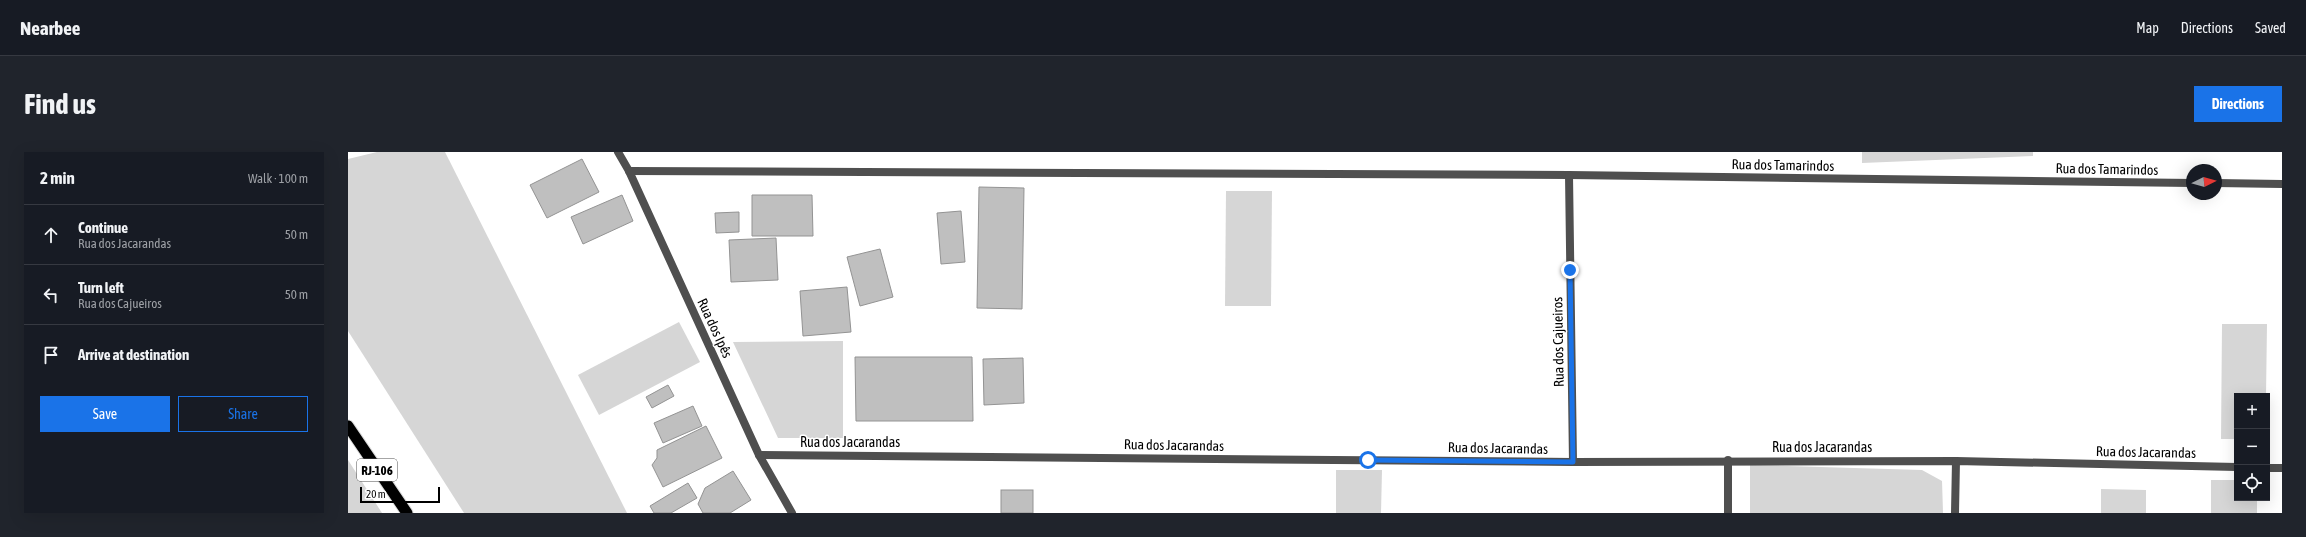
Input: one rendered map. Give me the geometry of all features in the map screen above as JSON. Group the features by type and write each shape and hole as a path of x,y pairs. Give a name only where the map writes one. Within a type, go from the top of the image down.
{"highway":[{"name":"RJ-106","path":"348,426 407,513"}],"street":[{"name":"Rua dos Ipês","path":"618,152 629,171 759,455 792,513"},
{"name":"Rua dos Tamarindos","path":"629,171 1569,175 2186,183"},
{"name":"Rua dos Cajueiros","path":"1569,175 1573,462"},
{"path":"2222,183 2282,184"},
{"name":"Rua dos Jacarandas","path":"759,455 1573,462 1728,460 1956,461 2234,467"},
{"path":"1728,460 1728,513"},
{"path":"1956,461 1956,513"},
{"path":"2270,468 2282,468"}],"shaded area":[{"path":"377,152 445,152 627,513 464,513 348,331 348,159"},
{"path":"1862,152 2033,152 2033,156 1862,163"},
{"path":"1226,191 1272,191 1271,306 1225,306"},
{"path":"679,322 700,362 599,415 578,375"},
{"path":"2222,324 2267,324 2266,393 2234,393 2234,439 2221,439"},
{"path":"843,341 843,438 778,438 733,342"},
{"path":"348,460 382,513 348,513"},
{"path":"1750,465 1922,470 1942,481 1943,513 1750,513"},
{"path":"1336,470 1382,470 1381,513 1336,513"},
{"path":"2211,480 2234,480 2234,501 2257,501 2257,513 2211,513"},
{"path":"2101,489 2146,490 2146,513 2101,513"}],"building":[{"path":"582,159 599,192 547,218 530,185"},
{"path":"979,187 1024,188 1022,309 977,308"},
{"path":"622,195 633,221 583,244 571,217"},
{"path":"752,195 812,195 813,236 752,236"},
{"path":"961,211 965,262 941,264 937,213"},
{"path":"739,212 739,232 716,233 715,213"},
{"path":"776,238 778,280 731,282 729,240"},
{"path":"880,249 893,297 860,306 847,257"},
{"path":"847,287 851,332 803,336 800,291"},
{"path":"855,357 972,357 973,421 856,421"},
{"path":"1023,358 1024,403 984,405 983,359"},
{"path":"668,385 674,396 652,408 646,397"},
{"path":"693,406 702,426 663,443 654,423"},
{"path":"706,426 722,458 663,487 652,465 657,458 657,450"},
{"path":"733,471 751,500 730,513 703,513 698,504 705,488"},
{"path":"688,483 697,498 671,513 654,513 650,506"},
{"path":"1001,490 1033,490 1033,513 1001,513"}],"route":[{"path":"1368,460 1573,462 1570,270"}]}
